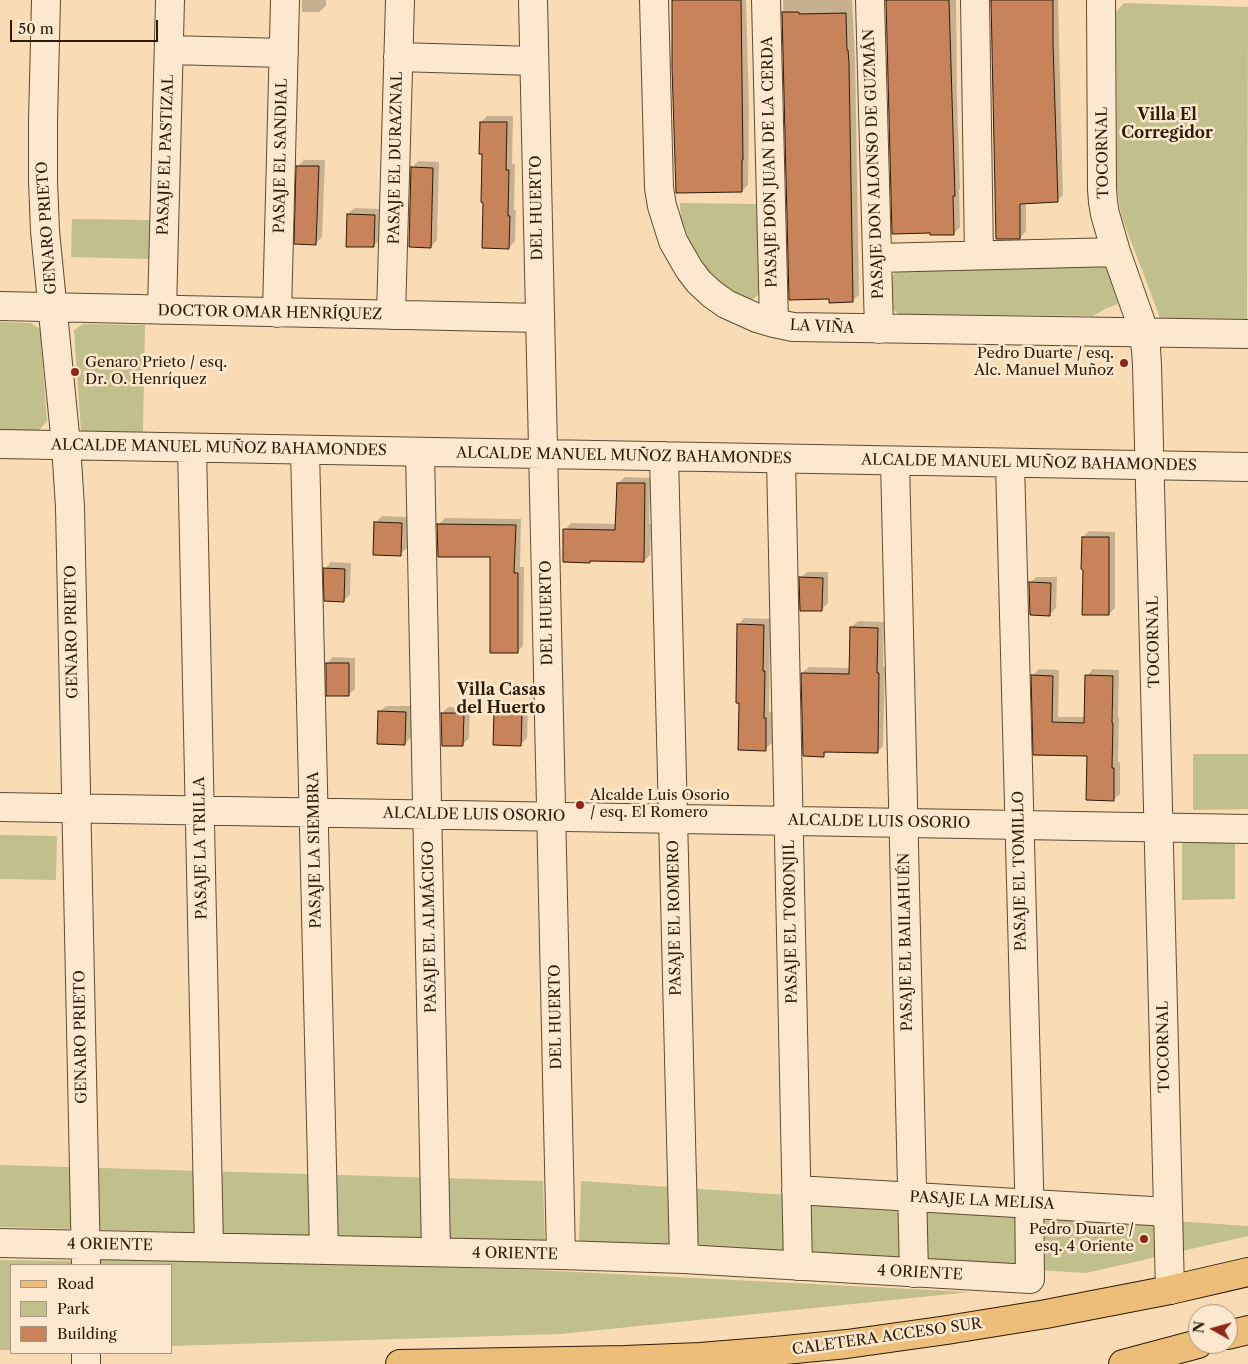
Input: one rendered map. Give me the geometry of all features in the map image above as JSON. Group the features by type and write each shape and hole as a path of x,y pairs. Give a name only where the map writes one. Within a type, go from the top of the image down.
{"main road":[{"name":"CALETERA ACCESO SUR","path":"400,1364 700,1357 847,1344 1046,1314 1170,1290 1248,1272"},
{"path":"1123,1364 1188,1347"}],"street":[{"name":"GENARO PRIETO","path":"46,0 43,181 45,231 66,445 70,507 86,1255"},
{"name":"PASAJE EL PASTIZAL","path":"162,310 170,0"},
{"name":"PASAJE EL SANDIAL","path":"277,313 285,0"},
{"name":"PASAJE EL DURAZNAL","path":"392,315 400,0"},
{"name":"DEL HUERTO","path":"532,0 561,1255"},
{"name":"LA VIÑA","path":"654,0 659,188 666,224 680,256 699,282 726,304 774,324 793,327 1248,334"},
{"name":"PASAJE DON JUAN DE LA CERDA","path":"766,0 774,324"},
{"name":"PASAJE DON ALONSO DE GUZMÁN","path":"870,0 879,329"},
{"path":"975,0 979,255"},
{"name":"TOCORNAL","path":"1101,0 1102,188 1105,214 1143,332 1148,365 1170,1290"},
{"path":"169,50 284,53"},
{"path":"398,57 534,61"},
{"path":"877,258 1116,252"},
{"name":"DOCTOR OMAR HENRÍQUEZ","path":"0,306 540,318"},
{"name":"ALCALDE MANUEL MUÑOZ BAHAMONDES","path":"0,444 1248,467"},
{"name":"PASAJE LA TRILLA","path":"192,448 209,1247"},
{"name":"PASAJE LA SIEMBRA","path":"305,450 324,1250"},
{"name":"PASAJE EL ALMÁCIGO","path":"420,452 436,1252"},
{"name":"PASAJE EL ROMERO","path":"664,456 684,1259"},
{"name":"PASAJE EL TORONJIL","path":"781,459 798,1266"},
{"name":"PASAJE EL BAILAHUÉN","path":"895,461 914,1273"},
{"name":"PASAJE EL TOMILLO","path":"1010,463 1030,1280"},
{"name":"ALCALDE LUIS OSORIO","path":"0,807 1248,829"},
{"name":"PASAJE LA MELISA","path":"796,1190 1168,1212"},
{"name":"4 ORIENTE","path":"0,1243 86,1255 209,1247 561,1255 684,1259 1030,1280"}],"green space":[{"path":"1124,3 1248,7 1247,319 1160,318 1122,218 1117,188 1116,12"},
{"path":"680,203 756,204 761,292 752,300 732,292 708,271 689,240 681,220"},
{"path":"72,219 150,220 149,259 71,257"},
{"path":"1105,263 1118,304 1093,316 898,314 889,306 888,281 898,270"},
{"path":"0,322 31,323 40,329 47,421 39,430 0,431"},
{"path":"83,324 145,325 143,432 81,431 74,330"},
{"path":"1193,754 1248,754 1248,809 1193,810"},
{"path":"0,835 57,836 56,880 0,879"},
{"path":"1182,843 1235,843 1235,899 1182,900"},
{"path":"0,1165 543,1181 545,1242 0,1227"},
{"path":"581,1181 1248,1226 1248,1236 1086,1273 579,1242"},
{"path":"101,1255 557,1271 970,1292 561,1334 172,1346 172,1264 101,1264"},
{"path":"0,1260 71,1261 71,1264 10,1264 10,1350 0,1350"}],"building":[{"path":"672,0 741,0 742,192 676,193"},
{"path":"886,0 949,0 955,196 953,196 954,235 930,235 930,233 892,234"},
{"path":"991,0 1053,0 1058,202 1020,204 1020,239 996,239"},
{"path":"782,12 799,12 799,14 846,13 849,63 853,302 829,303 829,299 789,300"},
{"path":"480,122 507,122 506,170 509,170 509,249 482,248 483,203 481,202 482,154 479,154"},
{"path":"296,166 319,166 316,245 294,244"},
{"path":"411,167 433,168 431,248 409,247"},
{"path":"347,214 375,215 374,247 346,247"},
{"path":"617,483 645,483 644,562 563,562 563,529 615,530"},
{"path":"374,522 402,523 401,556 373,555"},
{"path":"437,524 516,525 514,573 518,573 518,653 490,653 490,557 438,557"},
{"path":"1082,537 1109,537 1109,615 1082,615"},
{"path":"323,568 345,569 344,602 324,601"},
{"path":"799,577 823,578 822,611 800,611"},
{"path":"1029,582 1051,583 1050,616 1030,615"},
{"path":"737,624 764,625 763,671 765,671 764,718 766,718 766,751 738,750 739,703 736,703"},
{"path":"850,627 878,628 878,753 824,752 824,757 803,756 801,673 849,674"},
{"path":"326,663 349,663 349,696 326,696"},
{"path":"1031,675 1053,676 1052,722 1084,723 1085,675 1113,676 1112,768 1114,768 1114,801 1086,800 1087,756 1033,755"},
{"path":"378,711 406,712 405,745 377,744"},
{"path":"494,712 522,713 521,746 493,745"},
{"path":"441,713 464,713 463,746 442,746"}],"place":[{"name":"Pedro Duarte / esq. Alc. Manuel Muñoz","path":"1124,363"},
{"name":"Genaro Prieto / esq. Dr. O. Henríquez","path":"75,372"},
{"name":"Alcalde Luis Osorio / esq. El Romero","path":"580,805"},
{"name":"Pedro Duarte / esq. 4 Oriente","path":"1144,1239"}],"district":[{"name":"Villa El Corregidor","path":"1167,124"},
{"name":"Villa Casas del Huerto","path":"501,699"}]}
